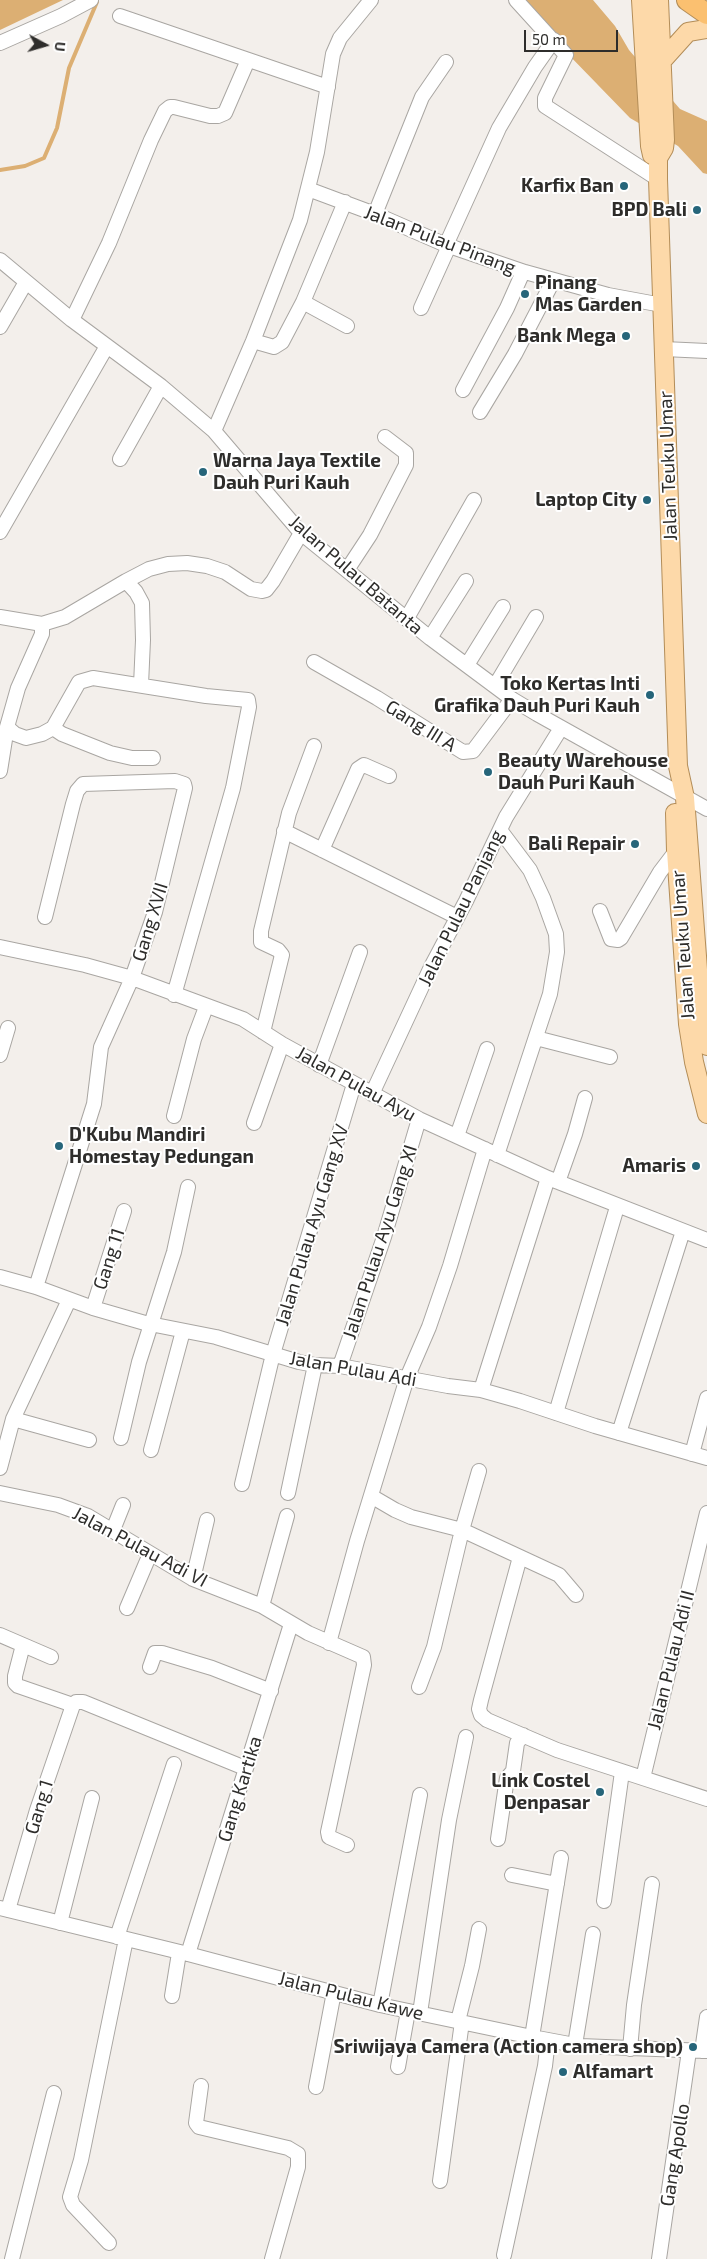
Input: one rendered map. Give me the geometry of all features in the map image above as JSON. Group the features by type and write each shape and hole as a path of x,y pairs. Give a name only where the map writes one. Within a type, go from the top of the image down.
{"highway":[{"path":"687,0 707,14"}],"main road":[{"name":"Jalan Teuku Umar","path":"641,0 656,65"},
{"name":"Jalan Teuku Umar","path":"659,0 656,65 658,179 678,773 702,1022 707,1046"},
{"path":"656,65 688,32 707,29"},
{"name":"Jalan Teuku Umar","path":"680,795 676,851 688,1024 694,1062 707,1114"}],"street":[{"path":"0,43 61,16 91,0"},
{"path":"214,431 253,341 300,220 308,190 335,47 372,0"},
{"path":"516,0 554,40 566,56 545,98 545,106 658,179"},
{"path":"120,16 328,87"},
{"path":"421,308 500,128 535,67 554,40"},
{"path":"72,320 110,243 151,140 165,111 170,107 174,107 210,116 218,116 225,113 248,60"},
{"path":"375,214 422,96 446,62"},
{"name":"Jalan Pulau Pinang","path":"308,190 345,202 448,246 523,272 608,295 662,305"},
{"path":"253,341 269,347 279,345 285,337 303,302 345,202"},
{"name":"Jalan Pulau Batanta","path":"0,260 72,320 161,386 214,431 301,533 430,638 512,699 707,809"},
{"path":"463,390 507,308 523,272"},
{"path":"480,412 515,354 553,281"},
{"path":"0,327 26,282"},
{"path":"303,302 347,326"},
{"path":"0,532 107,346"},
{"path":"664,349 707,352"},
{"path":"120,458 161,386"},
{"path":"347,570 370,535 406,466 406,453 385,436"},
{"path":"406,618 474,500"},
{"path":"0,617 42,624 64,617 149,569 168,564 187,563 207,566 225,572 251,589 266,590 301,533"},
{"path":"126,581 136,592 142,604 141,685"},
{"path":"430,638 466,581"},
{"path":"466,665 502,607"},
{"path":"495,686 536,617"},
{"path":"0,771 4,734 18,688 42,634 42,624"},
{"name":"Gang III A","path":"314,662 463,752 473,751 512,699"},
{"path":"4,734 15,734 33,738 53,728 79,682 93,678 206,696 245,700 250,703 227,810 174,995"},
{"path":"53,728 62,734 110,752 132,758 153,758"},
{"name":"Jalan Pulau Panjang","path":"372,1094 427,975 516,799 561,728"},
{"path":"263,1032 282,954 278,950 263,944 260,935 284,831 314,746"},
{"path":"322,850 358,769 364,765 388,776"},
{"name":"Gang XVII","path":"36,1287 94,1104 102,1047 132,978 155,912 185,788 184,784 175,781 83,784 77,790 73,804 45,917"},
{"path":"329,1643 407,1378 429,1327 491,1152 536,1038 555,975 556,934 543,898 530,870 500,830"},
{"path":"284,831 458,917"},
{"path":"600,911 611,939 618,940 622,938 660,872 676,851"},
{"name":"Jalan Pulau Ayu","path":"0,947 85,964 132,978 206,1007 243,1019 282,1044 419,1119 617,1207 707,1240"},
{"path":"319,1065 360,952"},
{"path":"174,1116 194,1038 206,1007"},
{"path":"0,1055 8,1028"},
{"path":"536,1038 610,1057"},
{"path":"254,1123 282,1044"},
{"path":"457,1136 487,1049"},
{"name":"Jalan Pulau Ayu Gang XV","path":"242,1484 273,1354 354,1084"},
{"path":"481,1390 553,1180 575,1134 585,1098"},
{"name":"Jalan Pulau Ayu Gang XI","path":"340,1366 384,1237 419,1119"},
{"path":"121,1438 139,1362 174,1252 188,1188"},
{"path":"556,1413 617,1207"},
{"name":"Gang 11","path":"93,1308 124,1211"},
{"path":"619,1433 682,1231"},
{"name":"Jalan Pulau Adi","path":"0,1277 36,1287 93,1308 152,1324 216,1337 315,1365 340,1366 481,1390 707,1458"},
{"path":"0,1468 13,1419 69,1300"},
{"path":"151,1450 182,1330"},
{"path":"288,1493 315,1365"},
{"path":"692,1454 707,1398"},
{"path":"13,1419 89,1440"},
{"path":"419,1687 434,1647 462,1530 479,1471"},
{"name":"Jalan Pulau Adi VI","path":"0,1493 73,1510 113,1530 193,1579 262,1606 291,1624 329,1643 359,1655 365,1662 328,1832 329,1837 348,1845"},
{"path":"372,1496 411,1517 462,1530 559,1575 576,1595"},
{"path":"113,1530 123,1505"},
{"name":"Jalan Pulau Adi II","path":"643,1778 707,1513"},
{"path":"262,1606 288,1516"},
{"path":"193,1579 207,1520"},
{"path":"127,1608 150,1554"},
{"path":"520,1557 479,1709 481,1714 488,1720 558,1750 707,1799"},
{"name":"Gang Kartika","path":"172,1996 184,1953 224,1842 245,1768 291,1624"},
{"path":"0,1635 51,1657"},
{"path":"24,1645 16,1676 15,1683 18,1686 73,1705 76,1702 83,1702 245,1768"},
{"path":"150,1667 155,1653 162,1653 212,1668 271,1691"},
{"name":"Gang 1","path":"4,1909 73,1705"},
{"path":"498,1839 507,1778 513,1771 517,1743 523,1735"},
{"path":"398,2067 414,2012 466,1737"},
{"path":"109,2243 73,2206 70,2197 81,2160 122,1938 174,1764"},
{"path":"604,1901 622,1772"},
{"path":"380,2005 420,1795"},
{"path":"60,1923 92,1798"},
{"path":"532,2037 561,1858"},
{"path":"512,1875 557,1884"},
{"path":"630,2049 634,2004 652,1884"},
{"name":"Jalan Pulau Kawe","path":"4,1909 184,1953 380,2005 532,2037 575,2045 700,2051"},
{"path":"440,2181 460,2022 478,1930"},
{"path":"575,2045 594,1934"},
{"path":"316,2087 334,1992"},
{"name":"Gang Apollo","path":"659,2259 707,2017"},
{"path":"504,2255 543,2076 548,2040"},
{"path":"201,2086 196,2123 199,2127 288,2148 298,2154 298,2167 272,2259"},
{"path":"12,2259 54,2093"}],"shaded area":[{"path":"0,0 63,0 0,30"},
{"path":"523,0 593,0 615,26 629,50 680,109 707,121 707,174 703,173 678,146 630,118 565,51"}],"waterway":[{"path":"0,170 25,166 44,158 57,128 69,68 97,2"}],"place":[{"name":"Karfix Ban","path":"624,186"},
{"name":"BPD Bali","path":"697,210"},
{"name":"Pinang Mas Garden","path":"525,294"},
{"name":"Bank Mega","path":"626,336"},
{"name":"Warna Jaya Textile Dauh Puri Kauh","path":"203,472"},
{"name":"Laptop City","path":"647,500"},
{"name":"Toko Kertas Inti Grafika Dauh Puri Kauh","path":"650,695"},
{"name":"Beauty Warehouse Dauh Puri Kauh","path":"488,772"},
{"name":"Bali Repair","path":"635,844"},
{"name":"D'Kubu Mandiri Homestay Pedungan","path":"59,1146"},
{"name":"Amaris","path":"696,1166"},
{"name":"Link Costel Denpasar","path":"600,1792"},
{"name":"Sriwijaya Camera (Action camera shop)","path":"693,2047"},
{"name":"Alfamart","path":"563,2072"}]}
